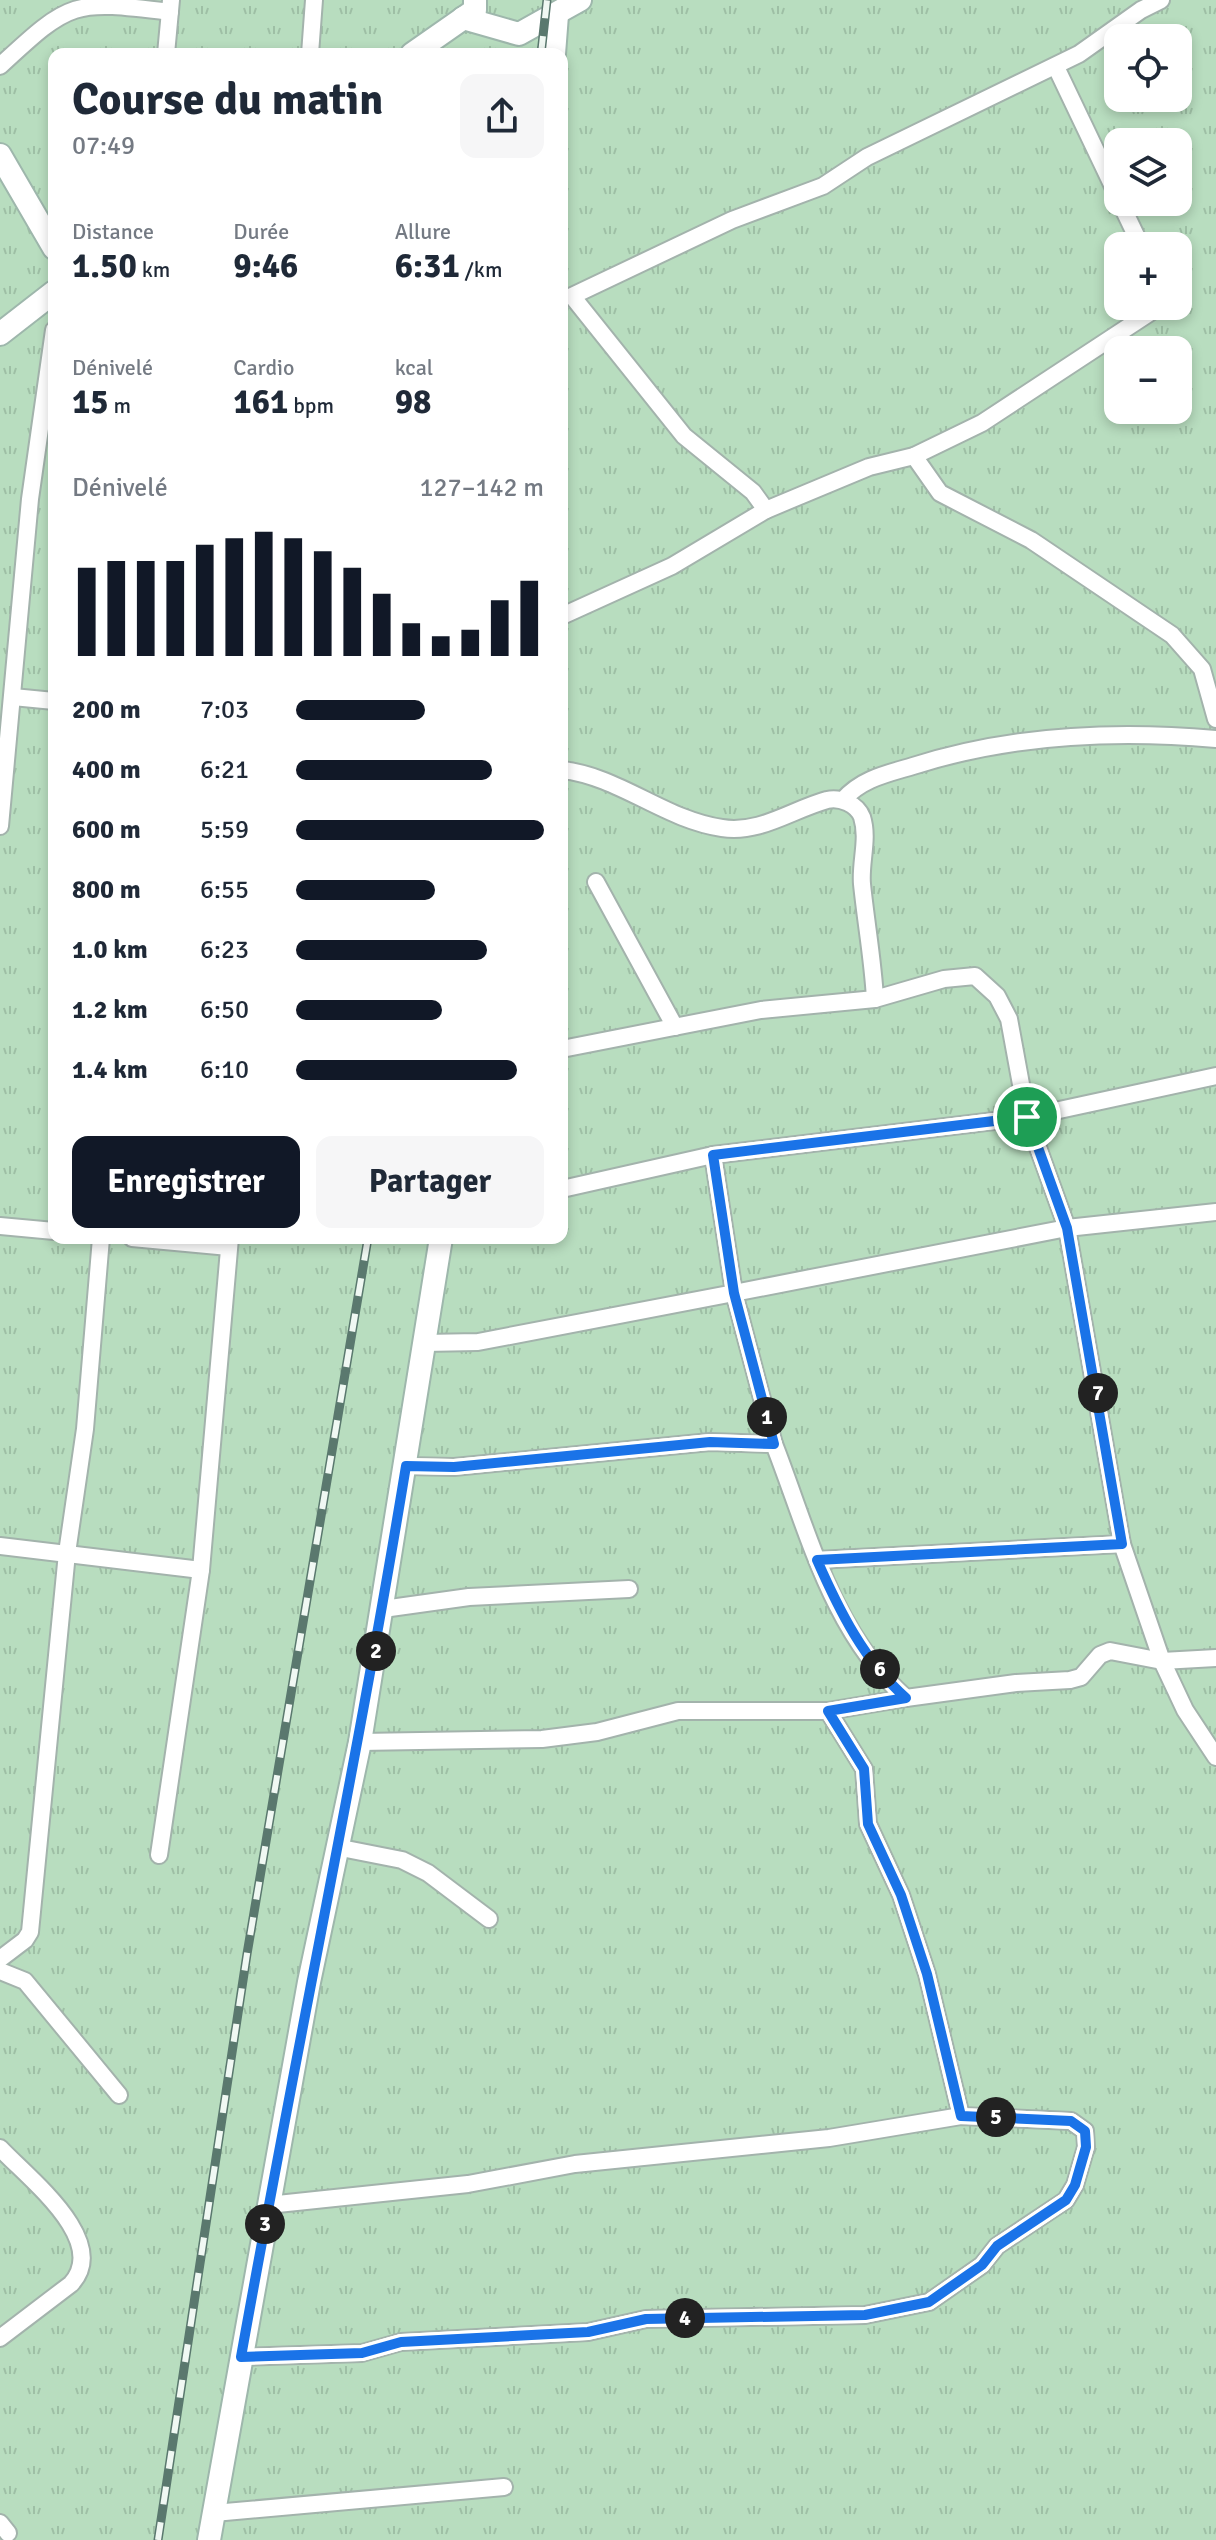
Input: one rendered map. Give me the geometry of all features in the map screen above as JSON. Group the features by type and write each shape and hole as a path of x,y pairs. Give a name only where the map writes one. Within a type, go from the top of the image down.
{"street":[{"path":"310,48 314,0"},
{"path":"420,48 469,9 519,34 580,0"},
{"path":"766,510 753,492 684,436 572,296 732,220 823,186 867,157 982,98 1056,67 1161,0"},
{"path":"0,66 47,22 74,9 109,4 170,6 166,48"},
{"path":"554,48 557,15"},
{"path":"1056,67 1104,168"},
{"path":"0,155 48,238"},
{"path":"0,334 48,297"},
{"path":"568,613 672,566 766,510 869,467 914,456 982,423 1139,320"},
{"path":"0,826 30,499 48,372"},
{"path":"914,456 940,493 1031,540 1172,635 1195,660 1210,688 1216,719"},
{"path":"1195,660 1216,666"},
{"path":"13,697 48,700"},
{"path":"843,800 866,781 942,757 1012,741 1124,736 1216,739"},
{"path":"568,771 583,773 698,823 722,828 757,827 831,799 843,800 861,816 865,846 862,883 875,999"},
{"path":"596,882 675,1027"},
{"path":"568,1048 761,1010 875,999 944,979 975,976 984,981 997,996 1009,1019 1027,1117 1067,1228 1122,1544 1162,1661 1185,1710 1216,1757"},
{"path":"568,1188 713,1155 1027,1117 1216,1076"},
{"path":"713,1155 734,1293 774,1444 817,1560 849,1626 892,1685 906,1698"},
{"path":"424,1343 478,1342 1067,1228 1216,1212"},
{"path":"0,1226 48,1230"},
{"path":"0,1959 25,1940 30,1932 67,1553 85,1429 100,1244"},
{"path":"159,1855 201,1570 229,1244"},
{"path":"209,2540 268,2205 336,1847 360,1742 440,1244"},
{"path":"406,1466 454,1467 710,1442 774,1444"},
{"path":"817,1560 1122,1544"},
{"path":"0,1546 201,1570"},
{"path":"383,1609 469,1597 629,1589"},
{"path":"360,1742 542,1739 597,1732 678,1711 828,1711 1016,1683 1070,1680 1081,1677 1100,1655 1110,1651 1162,1661 1216,1658"},
{"path":"828,1711 864,1769 868,1824 901,1895 927,1974 961,2116"},
{"path":"336,1847 402,1860 428,1873 489,1919"},
{"path":"0,1971 25,1981 119,2095"},
{"path":"241,2357 362,2353 401,2342 588,2332 646,2319 865,2315 929,2302 982,2265 997,2246 1066,2200 1075,2185 1086,2147 1085,2131 1071,2121 961,2116 829,2138 575,2164 468,2184 268,2205"},
{"path":"0,2148 55,2203 72,2227 85,2260 80,2274 71,2284 0,2338"},
{"path":"214,2513 504,2487"}],"green space":[{"path":"0,0 1216,0 1216,2540 0,2540"}],"railway":[{"path":"542,48 547,0"},
{"path":"158,2540 247,1954 367,1244"}],"route":[{"path":"1027,1117 1067,1228 1122,1544 817,1560 838,1609 892,1685 906,1698 828,1711 864,1769 868,1824 901,1895 927,1974 961,2116 1071,2121 1085,2131 1086,2147 1075,2185 1066,2200 997,2246 982,2265 938,2298 865,2315 646,2319 619,2328 588,2332 401,2342 362,2353 241,2357 309,1982 360,1742 406,1466 454,1467 710,1442 774,1444 734,1293 713,1155 1027,1117"}]}
